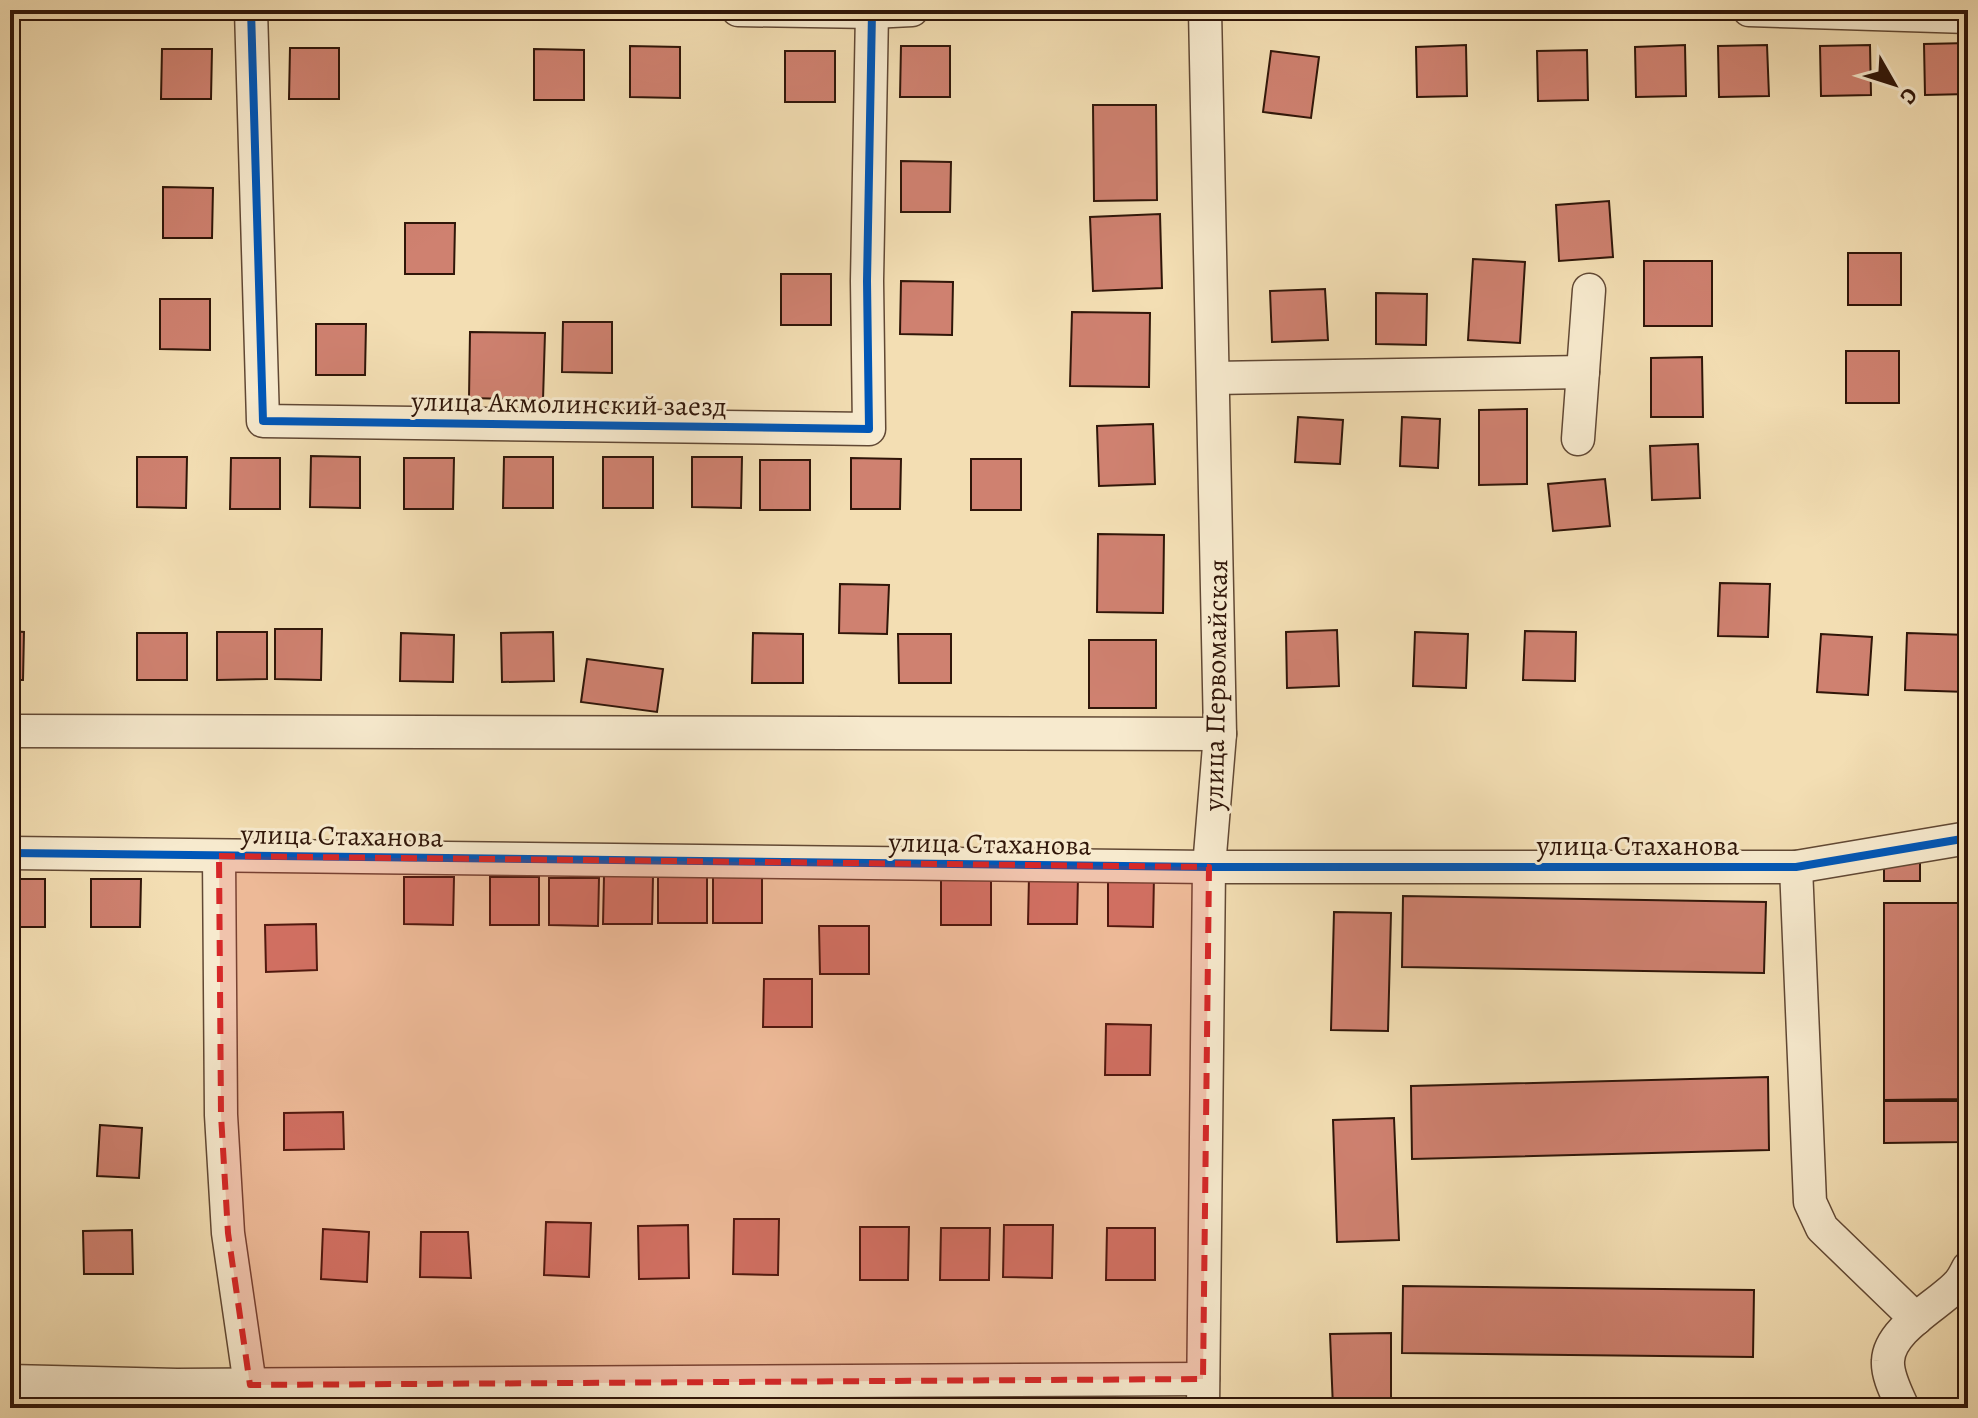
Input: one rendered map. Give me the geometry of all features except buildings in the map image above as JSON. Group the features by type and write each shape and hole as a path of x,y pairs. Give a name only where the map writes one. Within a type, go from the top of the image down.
{"street":[{"name":"улица Акмолинский заезд","path":"251,10 263,421 869,429 867,281 872,12"},
{"path":"738,10 912,10"},
{"name":"улица Первомайская","path":"1203,1393 1209,867 1220,734 1205,10"},
{"path":"1749,10 1968,17"},
{"path":"1578,439 1589,290"},
{"path":"1214,378 1583,372"},
{"path":"10,731 1220,734"},
{"name":"улица Стаханова","path":"10,853 1209,867 1796,867 1968,838"},
{"path":"219,856 221,1130 228,1233 250,1385"},
{"path":"1796,867 1810,1202 1822,1228 1916,1319"},
{"path":"1903,1408 1894,1389 1888,1360 1894,1342 1916,1319 1960,1283 1968,1268"},
{"path":"10,1381 176,1396 250,1385 1203,1393"}],"highlighted area":[{"path":"219,856 1209,867 1203,1379 250,1385 228,1233 221,1115"}],"cycle path":[{"path":"251,10 263,421 869,429 867,281 872,12"},
{"path":"10,853 1209,867 1796,867 1968,838"}]}
